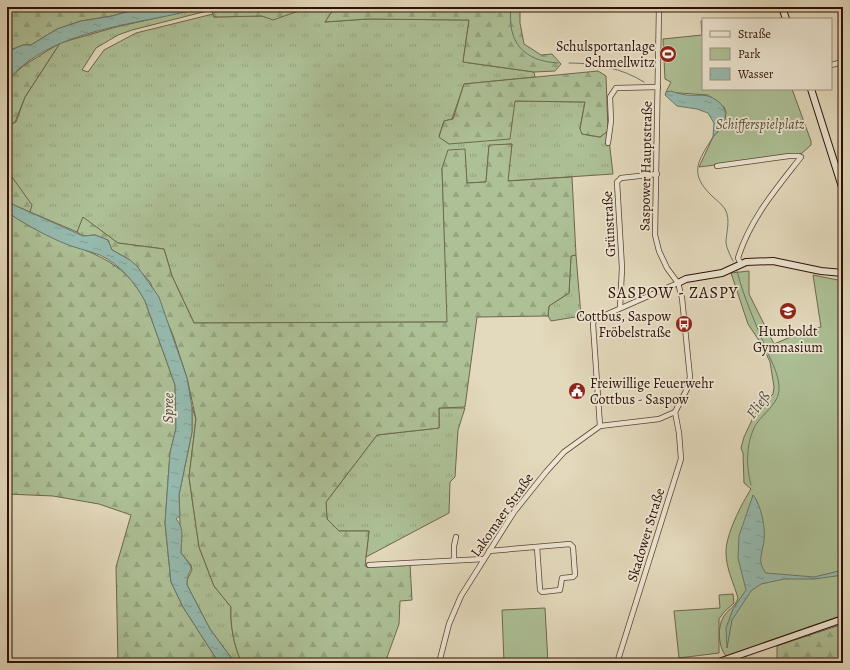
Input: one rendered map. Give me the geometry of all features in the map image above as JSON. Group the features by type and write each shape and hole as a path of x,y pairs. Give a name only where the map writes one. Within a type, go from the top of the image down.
{"street":[{"name":"Saspower Hauptstraße","path":"659,7 656,242 658,251 667,268 678,283 682,298 690,377 687,389 674,412"},
{"path":"782,7 786,18"},
{"path":"832,65 843,62"},
{"path":"608,143 611,121 610,97 616,88 658,87"},
{"path":"811,90 843,190"},
{"path":"717,166 789,156 801,157 764,205 744,238 738,258 741,264"},
{"name":"Grünstraße","path":"620,308 622,268 617,182 621,178 657,174"},
{"path":"600,426 592,324 599,316 686,279 722,273 746,262 773,261 821,272 843,273"},
{"name":"Lakomaer Straße","path":"438,663 449,624 461,596 528,492 564,452 600,426 659,419 674,412"},
{"name":"Skadower Straße","path":"617,663 681,459 679,433 674,412"},
{"path":"454,560 454,546 456,537"},
{"path":"489,551 570,544 573,547 575,575 573,577 562,578 560,590 542,592 540,590 537,547"},
{"path":"369,565 484,559"},
{"path":"716,663 843,619"}],"green space":[{"path":"7,7 144,7 112,16 81,21 57,29 31,45 23,45 10,50 7,54"},
{"path":"210,7 211,10 118,35 96,48 82,70 88,72 104,50 136,33 213,14 214,17 262,16 273,19 310,7 335,7 325,22 367,19 469,20 463,62 534,72 535,77 464,84 452,119 444,121 439,136 449,144 514,101 585,102 580,128 582,134 600,137 608,131 613,174 507,181 512,144 489,146 486,182 467,183 464,149 442,168 448,322 194,323 172,276 164,249 118,243 83,218 77,232 30,212 31,205 7,170 9,138 7,126 16,122 25,97 60,43 116,27"},
{"path":"210,7 310,7 273,20 262,16 214,17"},
{"path":"335,7 568,7 568,9 520,11 520,23 524,44 541,55 552,54 561,64 555,71 534,72 463,62 469,20 367,19 325,22"},
{"name":"Schifferspielplatz","path":"702,35 702,90 792,90 811,141 811,145 801,154 699,167 713,137 721,128 726,112 724,107 708,95 666,92 671,82 665,79 663,39"},
{"path":"60,43 25,97 15,122 7,126 7,81 23,66"},
{"path":"598,71 606,76 608,131 600,137 582,134 580,129 585,102 515,101 510,139 449,144 439,137 444,121 453,119 464,84"},
{"path":"512,144 508,181 572,177 576,255 571,256 569,293 549,306 548,316 477,317 465,407 439,408 439,428 377,435 326,502 327,519 339,531 369,531 365,566 410,564 412,600 400,601 399,624 385,663 242,663 233,636 231,607 214,586 199,547 189,477 196,419 187,378 173,335 150,282 130,260 112,250 108,240 95,235 83,236 77,232 83,217 118,243 164,249 172,276 194,323 447,322 442,168 448,150 465,149 467,183 486,182 489,145"},
{"path":"7,170 32,205 30,212 14,205 7,199"},
{"path":"7,212 50,236 92,253 116,266 127,276 145,301 175,385 176,428 170,453 165,523 171,582 183,607 219,663 118,663 116,567 131,515 99,504 53,496 7,494"},
{"path":"576,255 581,316 551,321 548,316 549,306 569,293 571,256"},
{"path":"749,271 749,294 774,344 807,330 821,327 813,275 843,281 843,615 726,656 720,642 720,625 724,616 735,604 738,598 727,564 726,546 731,529 751,489 744,483 743,453 741,448 744,437 758,407 773,394 774,387 770,362 762,345 748,324 731,273"},
{"path":"192,407 196,419 189,477 199,547 214,586 231,607 233,636 242,663 235,663 210,629 187,585 187,580 192,570 191,565 181,553 179,495 192,432"},
{"path":"439,408 465,408 458,430 455,477 450,482 449,513 366,557 369,531 339,531 327,519 326,502 377,435 439,428"},
{"path":"733,594 734,603 719,619 719,653 679,658 674,611 720,608 719,595"},
{"path":"545,608 548,663 504,663 502,610"},
{"path":"843,624 843,663 777,663 777,646"}],"water":[{"path":"144,7 205,7 99,30 73,39 48,49 26,63 7,81 7,54 11,50 23,45 31,45 57,29 81,21 112,16"},
{"path":"671,91 686,95 706,95 723,106 725,111 725,120 713,137 714,123 708,113 697,109 677,106 665,95 666,92"},
{"path":"7,199 14,205 83,236 95,235 108,240 112,250 130,260 137,266 159,297 187,378 192,407 192,432 179,495 180,516 176,519 182,530 181,553 191,567 187,578 187,585 210,629 235,663 219,663 183,607 171,582 165,523 170,453 176,428 175,385 145,301 131,280 114,263 100,255 54,239 20,221 7,212"},
{"path":"753,495 761,510 764,524 764,541 761,561 763,569 766,573 814,577 843,570 843,575 814,579 784,579 761,584 751,591 732,620 727,648 726,628 733,609 746,590 738,558 739,536"}],"waterway":[{"path":"511,7 510,19 512,30 515,40 520,47 527,54 535,58 558,63"},
{"path":"569,63 608,67 627,73 644,82"},
{"name":"Fließ","path":"713,137 700,160 698,174 705,188 722,205 727,213 728,222 726,243 733,261"},
{"name":"Fließ","path":"737,271 779,383 776,399 757,423 749,442 748,471 751,485"}],"place":[{"name":"Schulsportanlage Schmellwitz","path":"668,54"},
{"name":"Humboldt Gymnasium","path":"788,311"},
{"name":"Cottbus, Saspow Fröbelstraße","path":"684,324"},
{"name":"Freiwillige Feuerwehr Cottbus - Saspow","path":"577,391"}],"district":[{"name":"SASPOW - ZASPY","path":"673,293"}],"water label":[{"name":"Spree","path":"168,408"}]}
